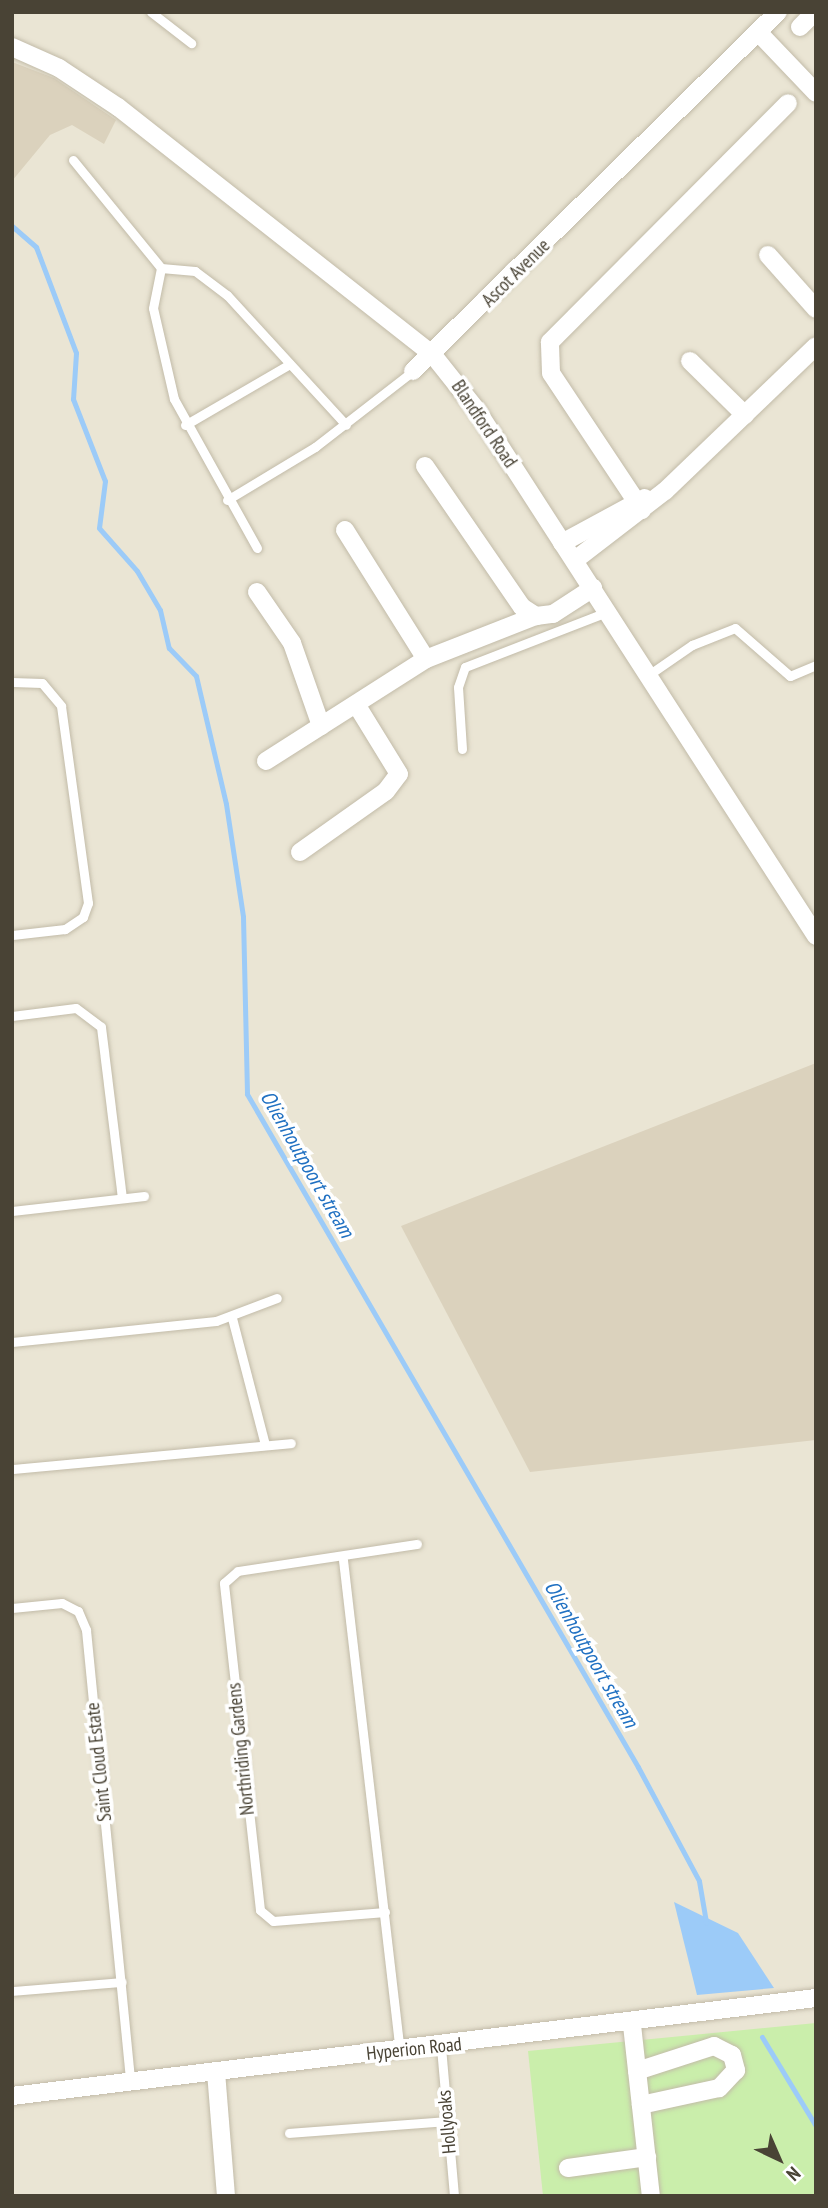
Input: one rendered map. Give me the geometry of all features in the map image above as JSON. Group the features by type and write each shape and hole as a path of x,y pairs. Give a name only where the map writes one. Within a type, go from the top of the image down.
{"street":[{"name":"Ascot Avenue","path":"413,371 433,355 778,12"},
{"path":"800,27 815,12"},
{"path":"758,32 816,93"},
{"name":"Blandford Road","path":"12,47 59,68 118,107 433,355 575,560 816,936"},
{"path":"639,506 551,373 550,342 788,103"},
{"path":"768,255 816,309"},
{"path":"562,543 665,491 816,346"},
{"path":"690,361 745,415"},
{"path":"425,466 522,607 536,616"},
{"path":"575,560 639,506"},
{"path":"345,530 426,659"},
{"path":"266,761 426,659 536,616 553,614 593,588"},
{"path":"257,592 292,643 321,726"},
{"path":"300,852 386,791 399,774 356,704"},
{"name":"Hyperion Road","path":"12,2096 632,2025 816,1998"},
{"path":"632,2025 651,2196"},
{"path":"637,2071 714,2046 732,2055 736,2070 719,2088 641,2105"},
{"path":"216,2072 226,2196"},
{"path":"568,2168 647,2157"}],"lane":[{"path":"150,12 191,43"},
{"path":"73,160 161,268"},
{"path":"161,268 181,266 209,279 346,425"},
{"path":"161,268 153,308 185,425 257,548"},
{"path":"185,425 290,363"},
{"name":"Ascot Avenue","path":"227,500 346,425 413,371"},
{"path":"461,749 458,687 465,667 607,612"},
{"path":"647,676 702,639 735,628 790,676 816,665"},
{"path":"12,682 42,683 61,706 88,903 83,917 65,929 12,935"},
{"path":"12,1016 76,1008 101,1027 122,1198"},
{"path":"12,1211 144,1196"},
{"path":"12,1342 232,1318 277,1298"},
{"path":"232,1318 265,1445"},
{"path":"12,1469 292,1443"},
{"name":"Northriding Gardens","path":"385,1912 268,1919 259,1906 224,1583 238,1571 343,1560 417,1544"},
{"path":"343,1560 400,2050"},
{"name":"Saint Cloud Estate","path":"12,1608 62,1603 83,1619 122,1982 130,2082"},
{"path":"12,1991 122,1982"},
{"name":"Hollyoaks","path":"441,2047 454,2196"},
{"path":"289,2133 447,2121"}],"shaded area":[{"path":"12,12 816,12 816,2196 12,2196"}],"green space":[{"path":"816,2023 816,2196 543,2196 528,2051"}],"water":[{"path":"674,1902 738,1933 774,1988 697,1995"}],"building":[{"path":"12,62 54,78 116,120 104,144 72,125 50,135 12,181"},
{"path":"816,1063 816,1440 530,1472 401,1226"}],"waterway":[{"name":"Olienhoutpoort stream","path":"12,226 36,247 76,353 73,399 105,481 99,528 137,571 160,610 169,648 196,676 226,804 243,917 247,1094 638,1767 699,1881 706,1922"},
{"name":"Olienhoutpoort stream","path":"762,2037 816,2126"}]}
